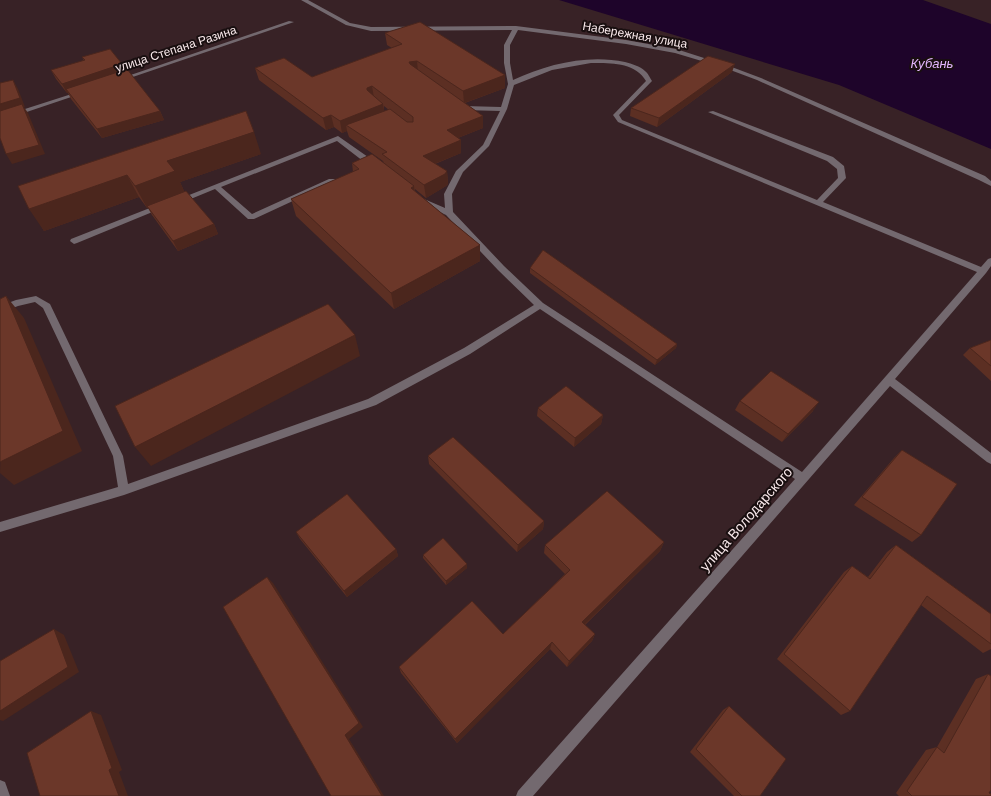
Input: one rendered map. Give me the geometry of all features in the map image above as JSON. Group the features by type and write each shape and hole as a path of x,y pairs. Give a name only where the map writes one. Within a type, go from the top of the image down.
{"street":[{"name":"Набережная улица","path":"304,0 348,24 371,29 516,28 626,42 676,51 727,67 960,168 982,178 991,184"},
{"name":"улица Степана Разина","path":"111,83 291,22"},
{"path":"449,213 448,194 460,171 486,146 504,109 511,84 507,62 507,45 516,28"},
{"path":"511,84 526,76 544,70 579,62 607,61 626,64 642,71 649,81 616,115 620,121 983,271"},
{"path":"0,119 89,90"},
{"path":"451,100 463,108 504,109"},
{"path":"711,112 830,159 841,168 842,178 818,203"},
{"path":"74,241 342,137 368,166 384,173"},
{"path":"216,186 250,216 336,179"},
{"path":"416,197 449,213 501,268 540,305 802,478"},
{"name":"улица Володарского","path":"523,796 889,380 991,261"},
{"path":"0,310 16,303 36,299 47,306 118,456 124,490"},
{"path":"0,527 124,490 372,402 467,351 540,305"},
{"path":"889,380 991,459"},
{"path":"0,787 3,796"}],"water":[{"name":"Кубань","path":"559,0 923,0 991,24 991,149 839,85"}],"building":[{"path":"420,22 505,75 463,91 417,61 409,62 483,116 447,130 461,140 423,156 447,171 445,174 424,185 382,154 387,152 346,125 390,109 407,122 413,122 413,117 372,86 367,88 367,90 383,104 340,121 331,115 323,118 255,68 284,58 312,77 402,44 385,33"},
{"path":"110,49 122,64 62,84 51,70 85,60 82,57"},
{"path":"708,56 735,64 659,118 631,108"},
{"path":"127,69 160,111 97,129 66,89"},
{"path":"13,80 20,98 0,104 0,83"},
{"path":"22,104 39,145 6,154 0,138 0,111"},
{"path":"246,111 254,132 167,161 175,171 135,186 127,175 29,209 18,186"},
{"path":"372,154 414,186 411,188 480,245 391,293 291,199 359,169 352,163"},
{"path":"186,191 214,224 173,241 147,206"},
{"path":"543,250 677,344 657,360 530,268"},
{"path":"6,296 63,431 0,462 0,299"},
{"path":"328,304 355,335 135,447 115,406"},
{"path":"991,340 991,366 970,348"},
{"path":"771,371 819,402 788,434 740,401"},
{"path":"566,386 603,415 575,438 538,408"},
{"path":"453,437 544,521 518,545 428,456"},
{"path":"902,450 957,484 921,535 862,497"},
{"path":"607,491 664,542 582,622 595,634 569,661 552,642 455,739 399,667 472,601 503,634 570,570 545,545"},
{"path":"347,494 396,549 344,591 296,532"},
{"path":"443,538 467,564 446,581 423,555"},
{"path":"896,545 991,614 991,644 927,596 850,711 784,654 852,566 870,579"},
{"path":"267,577 359,723 345,735 382,796 331,796 223,607"},
{"path":"54,629 68,667 0,711 0,661"},
{"path":"988,674 991,676 991,790 989,793 991,796 912,796 907,791 937,747 944,753"},
{"path":"729,706 786,759 760,796 742,796 696,749"},
{"path":"91,711 112,768 109,770 119,796 40,796 27,753"}]}
